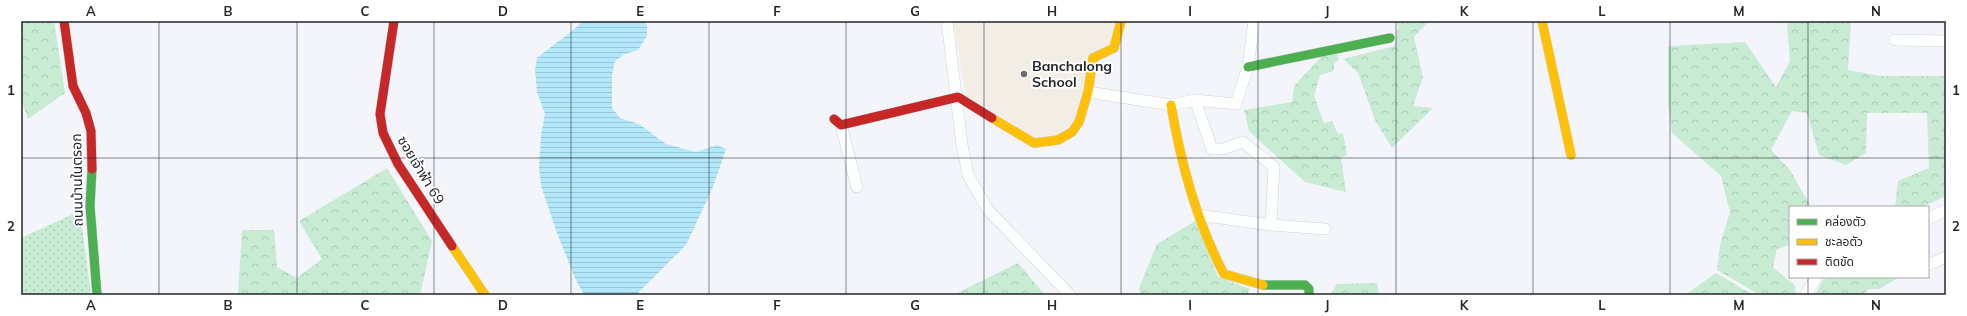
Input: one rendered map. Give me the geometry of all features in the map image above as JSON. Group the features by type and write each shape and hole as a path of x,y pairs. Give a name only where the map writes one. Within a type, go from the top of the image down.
{"street":[{"name":"ถนนบ้านในตรอก","path":"64,21 73,86 86,113 91,131 92,176 90,206 97,295"},
{"name":"ซอยเจ้าฟ้า 69","path":"394,21 380,114 383,133 398,164 485,295"},
{"path":"947,21 958,97 962,145 968,175 988,210 1070,295"},
{"path":"857,187 838,122 958,97 1034,143 1058,140 1072,132 1079,122 1088,92 1093,58 1114,48 1121,21"},
{"path":"1088,92 1171,105 1195,100 1236,104 1248,67 1254,21"},
{"path":"1542,21 1571,155"},
{"path":"1248,67 1390,38"},
{"path":"1895,40 1946,41"},
{"path":"1195,100 1212,149 1223,149 1243,142 1274,167 1271,225"},
{"path":"1171,105 1178,147 1199,215 1224,274 1264,285 1304,285 1309,289 1309,295"},
{"path":"1929,218 1946,210"},
{"path":"1199,215 1271,225 1325,229"},
{"path":"1929,265 1946,258"},
{"path":"1805,295 1816,278"}],"shaded area":[{"name":"Banchalong School","path":"953,21 1117,21 1111,44 1090,54 1074,121 1059,134 1035,137 966,95"}],"green space":[{"path":"21,21 54,21 65,93 28,119 21,100"},
{"path":"1396,21 1429,21 1414,37 1423,77 1413,106 1433,108 1392,148 1375,120 1358,73 1343,59 1395,46 1398,26"},
{"path":"1792,21 1851,21 1848,70 1880,76 1946,76 1946,196 1924,206 1895,206 1898,181 1929,168 1927,113 1867,113 1866,153 1846,165 1819,155 1807,113 1792,111 1771,150 1790,170 1810,206 1789,206 1789,245 1777,249 1773,267 1795,286 1796,295 1760,295 1717,270 1720,245 1730,212 1721,176 1672,133 1668,105 1668,46 1745,42 1776,87 1790,61 1787,25"},
{"path":"1337,53 1339,59 1334,64 1334,71 1320,75 1314,96 1324,123 1332,121 1338,134 1343,133 1347,155 1341,157 1346,192 1305,182 1249,131 1244,110 1292,102 1294,86 1321,57"},
{"path":"387,168 432,241 420,295 238,294 242,230 274,230 277,267 297,278 322,259 299,221"},
{"path":"80,211 91,295 21,295 21,238"},
{"path":"1195,221 1218,277 1250,289 1247,295 1140,295 1139,288 1157,244"},
{"path":"1018,263 1045,295 953,295"},
{"path":"1716,273 1753,295 1685,295"},
{"path":"1827,278 1898,278 1879,289 1869,289 1862,295 1815,295 1823,280"},
{"path":"1377,283 1379,295 1330,295 1337,284"}],"water":[{"path":"583,21 643,21 647,25 647,36 638,50 625,54 615,61 612,76 612,108 620,118 639,124 666,144 696,152 717,145 726,149 713,187 686,245 636,295 584,295 575,278 557,233 541,186 539,168 541,135 545,114 537,92 535,70 537,58"}],"traffic: fast":[{"path":"1248,67 1390,38"},
{"path":"92,169 90,206 97,295"},
{"path":"1263,285 1305,285 1309,289 1309,295"}],"traffic: slow":[{"path":"992,118 1034,143 1058,140 1072,132 1079,122 1088,92 1093,58 1114,48 1121,21"},
{"path":"1542,21 1571,155"},
{"path":"1171,105 1191,192 1205,234 1224,274 1263,285"},
{"path":"452,246 485,295"}],"traffic: jam":[{"path":"64,21 73,86 86,113 91,131 92,169"},
{"path":"394,21 380,114 383,133 398,164 452,246"},
{"path":"834,119 841,125 958,97 992,118"}],"place":[{"name":"Banchalong School","path":"1024,74"}]}
